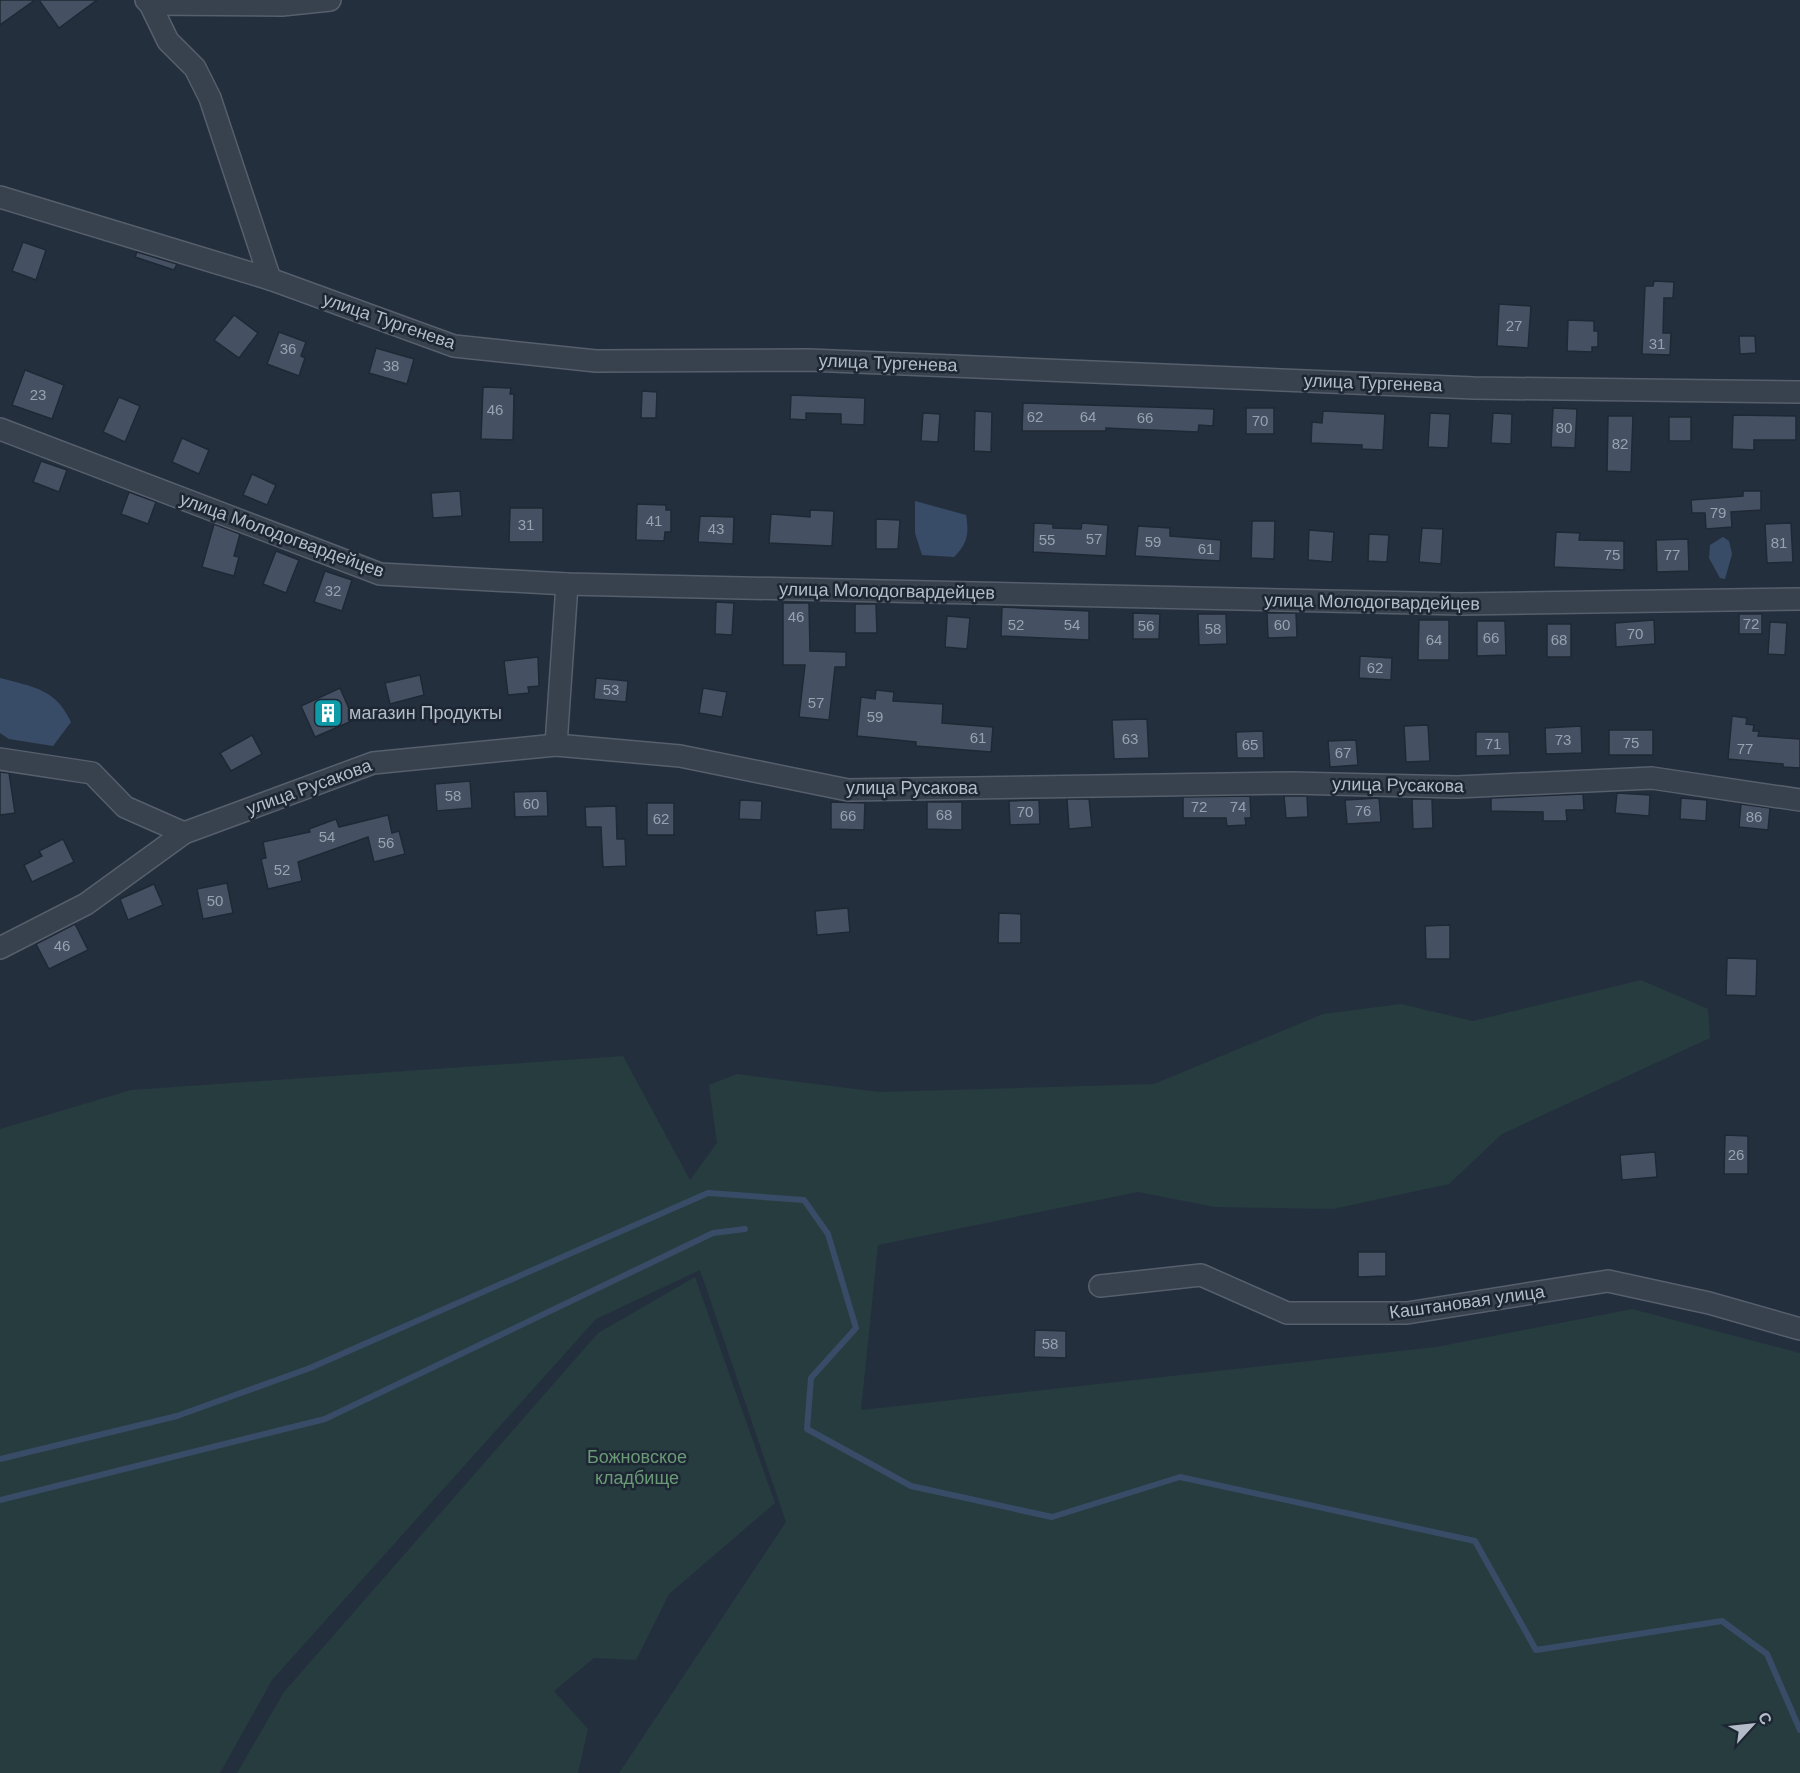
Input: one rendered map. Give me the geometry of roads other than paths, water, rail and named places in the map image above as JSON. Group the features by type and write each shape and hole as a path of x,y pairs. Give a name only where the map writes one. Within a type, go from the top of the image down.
{"street":[{"path":"270,279 210,98 195,68 168,41 148,2 282,5 330,0"},
{"name":"улица Тургенева","path":"0,198 270,279 454,346 596,361 809,360 1474,388 1800,392"},
{"name":"улица Молодогвардейцев","path":"0,429 380,574 567,584 1461,604 1800,599"},
{"path":"556,746 567,584"},
{"name":"улица Русакова","path":"0,948 86,904 184,833 373,763 556,746 680,756 848,790 1292,783 1457,787 1653,778 1800,800"},
{"path":"0,759 92,773 125,807 184,833"},
{"name":"Каштановая улица","path":"1100,1286 1201,1275 1287,1313 1407,1314 1608,1281 1709,1303 1800,1329"}],"water":[{"path":"915,501 966,515 966,538 954,557 922,555 915,533"},
{"path":"1723,537 1729,541 1732,554 1725,579 1720,578 1709,558 1710,545"},
{"path":"0,678 33,687 58,702 71,722 53,746 9,739 0,733"}],"waterway":[{"path":"0,1459 177,1416 310,1368 708,1193 804,1200 828,1234 856,1328 811,1378 807,1429 911,1486 1052,1517 1180,1477 1475,1541 1536,1650 1722,1621 1767,1654 1800,1730"},
{"path":"0,1500 325,1419 713,1233 745,1229"}],"place":[{"name":"магазин Продукты","path":"328,713"}],"park label":[{"name":"Божновское кладбище","path":"637,1467"}]}
